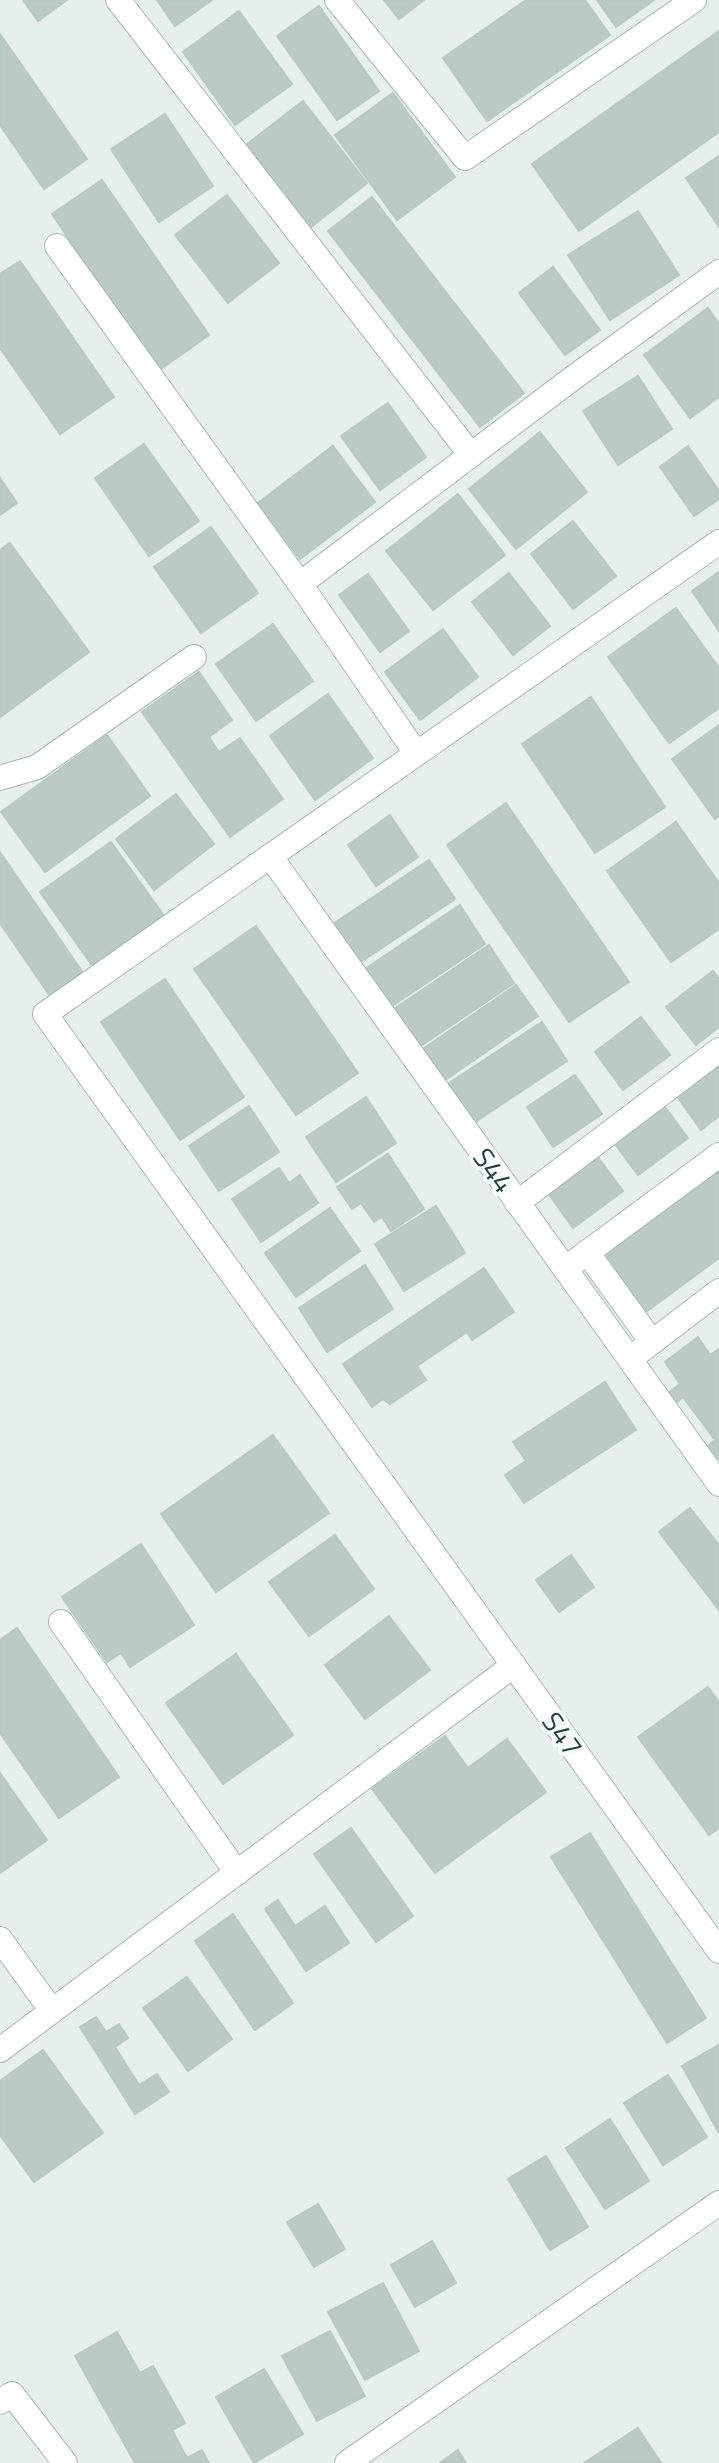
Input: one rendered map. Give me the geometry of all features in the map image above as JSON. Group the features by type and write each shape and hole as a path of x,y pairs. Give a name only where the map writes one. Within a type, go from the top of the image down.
{"street":[{"path":"118,0 471,455"},
{"path":"337,0 465,158 694,0"},
{"path":"57,246 300,584 416,753"},
{"path":"300,584 719,272"},
{"path":"270,856 719,542"},
{"path":"0,778 37,767 194,657"},
{"name":"S44","path":"270,856 719,1484"},
{"name":"S47","path":"270,856 45,1014 719,1951"},
{"path":"517,1203 719,1050"},
{"path":"565,1269 719,1155"},
{"path":"587,1252 652,1342"},
{"path":"630,1359 719,1291"},
{"path":"61,1622 237,1873"},
{"path":"0,2050 514,1665"},
{"path":"0,1939 52,2011"},
{"path":"347,2463 719,2203"},
{"path":"0,2402 12,2394 65,2463"}],"building":[{"path":"23,0 67,0 38,21"},
{"path":"157,0 212,0 175,26"},
{"path":"384,0 424,0 399,19"},
{"path":"526,0 585,0 610,35 487,121 443,58"},
{"path":"597,0 654,0 616,27"},
{"path":"319,6 379,91 337,120 277,36"},
{"path":"239,11 292,84 235,125 183,52"},
{"path":"719,31 719,132 579,231 532,164"},
{"path":"0,34 87,159 44,189 0,125"},
{"path":"393,93 455,177 397,220 335,135"},
{"path":"303,101 367,183 311,227 246,145"},
{"path":"165,114 213,186 159,222 111,149"},
{"path":"719,156 719,227 686,178"},
{"path":"102,180 209,335 158,371 52,214"},
{"path":"227,195 279,263 228,303 175,235"},
{"path":"372,197 524,393 480,427 328,231"},
{"path":"638,211 679,275 610,320 568,255"},
{"path":"20,261 114,397 60,434 0,348 0,274"},
{"path":"553,267 600,330 565,355 519,293"},
{"path":"708,308 719,324 719,397 690,418 644,355"},
{"path":"638,376 672,429 618,465 583,411"},
{"path":"388,403 426,457 380,490 341,436"},
{"path":"540,432 587,492 516,549 469,489"},
{"path":"144,444 199,521 149,556 95,478"},
{"path":"333,446 375,502 300,559 258,503"},
{"path":"688,446 719,491 719,499 694,516 660,467"},
{"path":"0,478 17,503 0,515"},
{"path":"458,494 505,555 433,610 386,551"},
{"path":"573,521 616,576 573,609 531,554"},
{"path":"211,527 258,593 201,633 154,567"},
{"path":"10,543 89,652 0,717 0,550"},
{"path":"719,572 719,631 692,591"},
{"path":"509,573 550,626 513,655 472,602"},
{"path":"368,574 409,631 380,652 339,595"},
{"path":"676,608 719,668 719,708 669,743 608,657"},
{"path":"273,624 313,681 256,721 216,664"},
{"path":"443,629 478,677 420,720 385,672"},
{"path":"199,672 232,720 209,737 219,752 240,738 283,799 230,837 142,712"},
{"path":"328,694 373,758 315,800 270,736"},
{"path":"591,697 665,807 595,853 522,744"},
{"path":"719,725 719,816 715,819 672,759"},
{"path":"107,735 150,796 45,872 1,812"},
{"path":"176,794 214,844 154,890 116,839"},
{"path":"506,803 629,982 569,1022 447,845"},
{"path":"390,815 418,857 376,886 348,845"},
{"path":"676,822 719,883 719,929 671,962 607,871"},
{"path":"111,842 165,917 94,968 40,892"},
{"path":"0,852 83,973 50,996 0,923"},
{"path":"429,860 455,899 359,963 333,924"},
{"path":"460,905 485,944 390,1007 365,969"},
{"path":"256,926 358,1073 296,1115 194,969"},
{"path":"489,945 514,983 419,1047 394,1009"},
{"path":"713,971 719,979 719,1027 696,1045 666,1007"},
{"path":"165,979 244,1097 180,1140 101,1022"},
{"path":"516,985 538,1016 445,1080 423,1049"},
{"path":"641,1017 670,1055 623,1090 595,1052"},
{"path":"542,1022 567,1061 472,1124 446,1085"},
{"path":"719,1063 719,1116 701,1130 676,1095"},
{"path":"575,1075 602,1114 553,1147 527,1107"},
{"path":"366,1097 396,1143 336,1182 306,1137"},
{"path":"662,1103 688,1138 638,1175 612,1140"},
{"path":"249,1106 279,1152 219,1191 189,1146"},
{"path":"388,1154 424,1209 391,1231 382,1217 374,1222 361,1203 352,1209 337,1187"},
{"path":"597,1156 623,1191 573,1228 548,1193"},
{"path":"719,1165 719,1258 643,1314 599,1252"},
{"path":"279,1168 289,1183 300,1175 318,1203 261,1242 232,1199"},
{"path":"436,1206 465,1253 404,1291 375,1244"},
{"path":"330,1208 360,1251 296,1297 265,1253"},
{"path":"365,1265 393,1309 327,1352 299,1308"},
{"path":"484,1268 514,1312 472,1340 467,1332 417,1366 426,1380 390,1404 383,1399 372,1407 343,1364"},
{"path":"698,1337 710,1355 719,1349 719,1457 715,1460 706,1448 715,1440 683,1397 675,1404 667,1394 680,1384 665,1362"},
{"path":"605,1382 636,1430 524,1503 505,1475 526,1461 513,1442"},
{"path":"273,1435 329,1513 216,1592 161,1514"},
{"path":"690,1508 719,1545 719,1610 659,1532"},
{"path":"335,1535 374,1589 309,1636 269,1582"},
{"path":"141,1544 194,1625 130,1667 121,1653 107,1662 62,1597"},
{"path":"571,1555 594,1587 559,1612 536,1580"},
{"path":"389,1616 430,1670 365,1719 325,1665"},
{"path":"17,1628 119,1777 59,1818 0,1733 0,1640"},
{"path":"236,1654 293,1735 223,1784 166,1703"},
{"path":"708,1687 719,1702 719,1828 709,1835 638,1737"},
{"path":"445,1736 468,1768 507,1739 546,1792 435,1873 372,1789"},
{"path":"0,1773 47,1840 0,1873"},
{"path":"351,1828 413,1916 376,1942 314,1854"},
{"path":"590,1833 706,2018 667,2043 551,1857"},
{"path":"278,1900 295,1926 325,1906 349,1943 306,1971 265,1909"},
{"path":"233,1914 293,2003 255,2030 195,1941"},
{"path":"187,1977 232,2039 188,2071 143,2008"},
{"path":"96,2017 106,2032 119,2024 128,2038 115,2047 139,2085 157,2074 169,2092 135,2114 80,2027"},
{"path":"719,2045 719,2133 682,2066"},
{"path":"43,2050 103,2133 34,2182 0,2135 0,2081"},
{"path":"668,2075 707,2137 663,2165 624,2103"},
{"path":"610,2119 649,2181 605,2209 566,2148"},
{"path":"546,2156 588,2227 550,2250 508,2179"},
{"path":"318,2204 345,2249 314,2267 287,2222"},
{"path":"432,2241 456,2283 415,2307 391,2265"},
{"path":"383,2283 419,2351 365,2380 328,2312"},
{"path":"330,2331 365,2396 317,2421 282,2356"},
{"path":"117,2332 140,2373 153,2366 185,2423 172,2430 187,2458 202,2450 209,2463 135,2463 75,2356"},
{"path":"264,2369 303,2434 254,2463 216,2397"},
{"path":"638,2428 661,2463 584,2463"},
{"path":"458,2450 466,2463 440,2463"}]}
